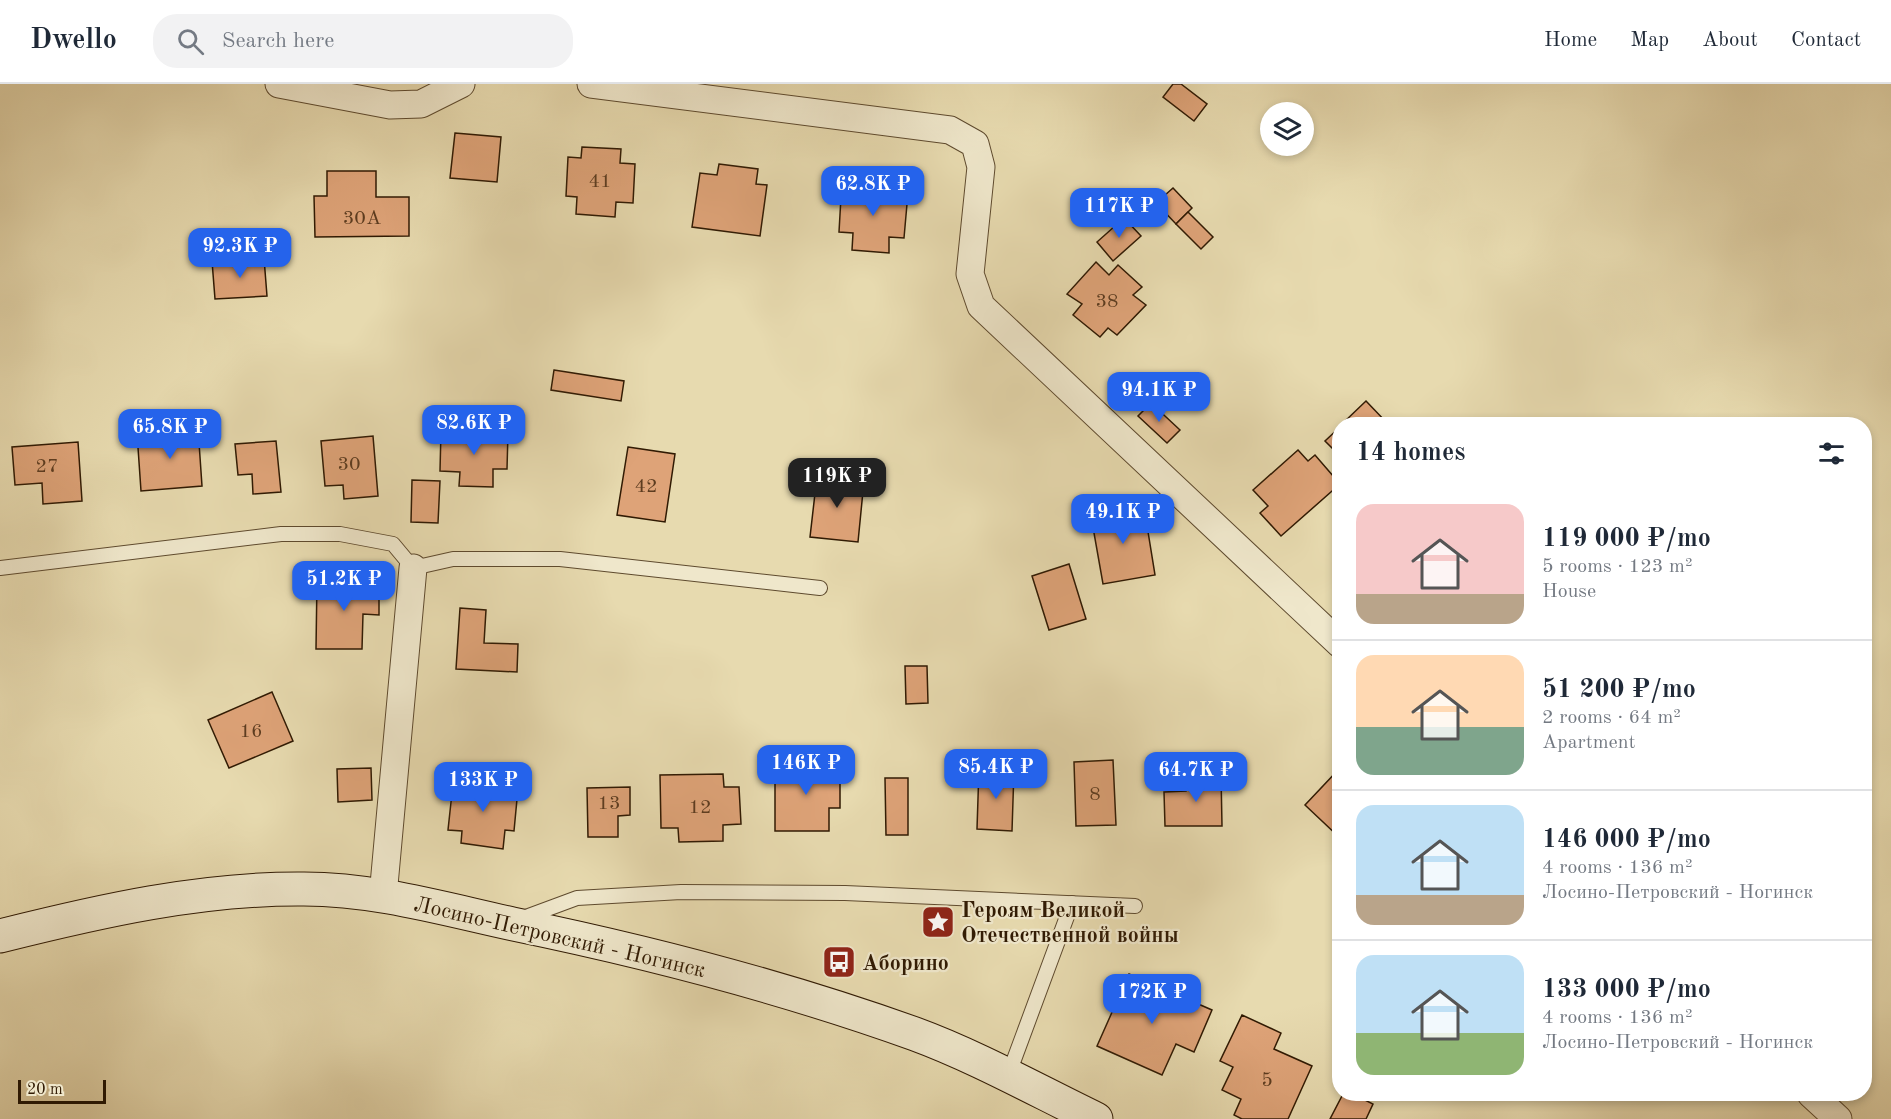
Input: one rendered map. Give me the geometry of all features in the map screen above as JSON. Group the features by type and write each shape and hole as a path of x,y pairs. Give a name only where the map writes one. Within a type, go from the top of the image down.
{"main road":[{"name":"Лосино-Петровский - Ногинск","path":"0,936 107,909 238,891 307,889 383,896 599,942 779,989 918,1035 1096,1119"}],"street":[{"path":"279,84 390,105 421,104 461,84"},
{"path":"591,84 950,130 975,144 981,167 970,274 981,306 1332,636"},
{"path":"383,896 413,568"},
{"path":"1819,1101 1838,1119"}],"lane":[{"path":"0,568 281,534 340,534 393,544 413,568 453,559 560,559 820,588"},
{"path":"511,923 578,898 681,892 845,892 1135,906"},
{"path":"1008,1077 1072,903"}],"building":[{"path":"1173,84 1181,84 1207,104 1194,121 1163,97"},
{"path":"455,133 501,137 497,182 450,178"},
{"path":"582,147 621,149 620,163 635,164 633,203 616,202 615,217 576,214 577,197 566,196 568,157 581,158"},
{"path":"719,164 758,169 756,184 767,185 760,236 692,227 700,173 717,175"},
{"path":"327,171 376,171 376,197 409,197 409,236 315,237 314,196 327,196"},
{"path":"859,179 894,183 893,202 907,204 904,238 889,237 889,253 852,250 853,233 839,232 841,197 857,198"},
{"path":"1173,188 1192,208 1176,224 1156,203"},
{"path":"1188,212 1213,237 1201,249 1176,224"},
{"path":"1124,218 1141,236 1113,261 1097,242"},
{"path":"264,258 267,296 215,299 212,261"},
{"path":"1096,262 1109,275 1118,265 1142,287 1133,295 1146,305 1117,335 1108,328 1100,337 1073,315 1082,304 1067,294"},
{"path":"554,370 624,381 621,401 551,390"},
{"path":"1366,401 1381,417 1349,417"},
{"path":"1151,403 1180,430 1167,443 1138,416"},
{"path":"198,428 202,486 141,491 137,433"},
{"path":"441,431 508,432 507,469 493,469 493,487 459,486 460,472 440,471"},
{"path":"1332,434 1332,448 1325,441"},
{"path":"373,436 378,496 344,499 343,485 325,486 321,441"},
{"path":"276,441 281,492 253,494 252,474 238,475 235,444"},
{"path":"78,442 82,501 43,504 42,483 15,485 12,447"},
{"path":"628,447 675,454 665,522 617,515"},
{"path":"1298,450 1308,461 1315,455 1332,475 1332,491 1281,536 1260,513 1268,506 1253,490"},
{"path":"817,476 864,481 858,542 810,537"},
{"path":"412,480 440,481 438,523 411,522"},
{"path":"1144,507 1155,575 1103,584 1091,516"},
{"path":"1069,564 1086,619 1049,630 1032,576"},
{"path":"317,580 379,581 379,615 363,614 362,649 316,649"},
{"path":"460,608 486,610 484,643 518,644 517,672 456,669"},
{"path":"905,666 927,666 928,703 906,704"},
{"path":"272,692 293,741 229,768 208,720"},
{"path":"1113,760 1116,825 1076,826 1074,762"},
{"path":"775,763 840,763 840,808 829,808 829,831 775,831"},
{"path":"371,768 372,800 338,802 337,769"},
{"path":"979,768 1014,770 1012,831 977,829"},
{"path":"723,774 724,787 739,787 741,824 723,825 723,841 679,842 678,828 661,828 660,775"},
{"path":"1221,774 1222,826 1165,826 1164,792 1186,791 1186,775"},
{"path":"1332,776 1332,830 1305,805"},
{"path":"469,778 508,782 506,797 517,799 514,831 505,830 503,849 461,843 462,831 448,830 452,793 468,794"},
{"path":"885,778 908,778 908,835 886,835"},
{"path":"630,787 630,815 618,816 618,837 588,837 587,788"},
{"path":"1129,974 1212,1010 1194,1052 1176,1044 1162,1075 1097,1046"},
{"path":"1242,1015 1281,1033 1274,1049 1312,1066 1288,1119 1242,1119 1234,1115 1241,1099 1222,1090 1233,1067 1220,1061"},
{"path":"1339,1101 1367,1101 1373,1104 1366,1119 1330,1119"}],"place":[{"name":"Героям Великой Отечественной войны","path":"938,922"},
{"name":"Аборино","path":"839,962"}]}
